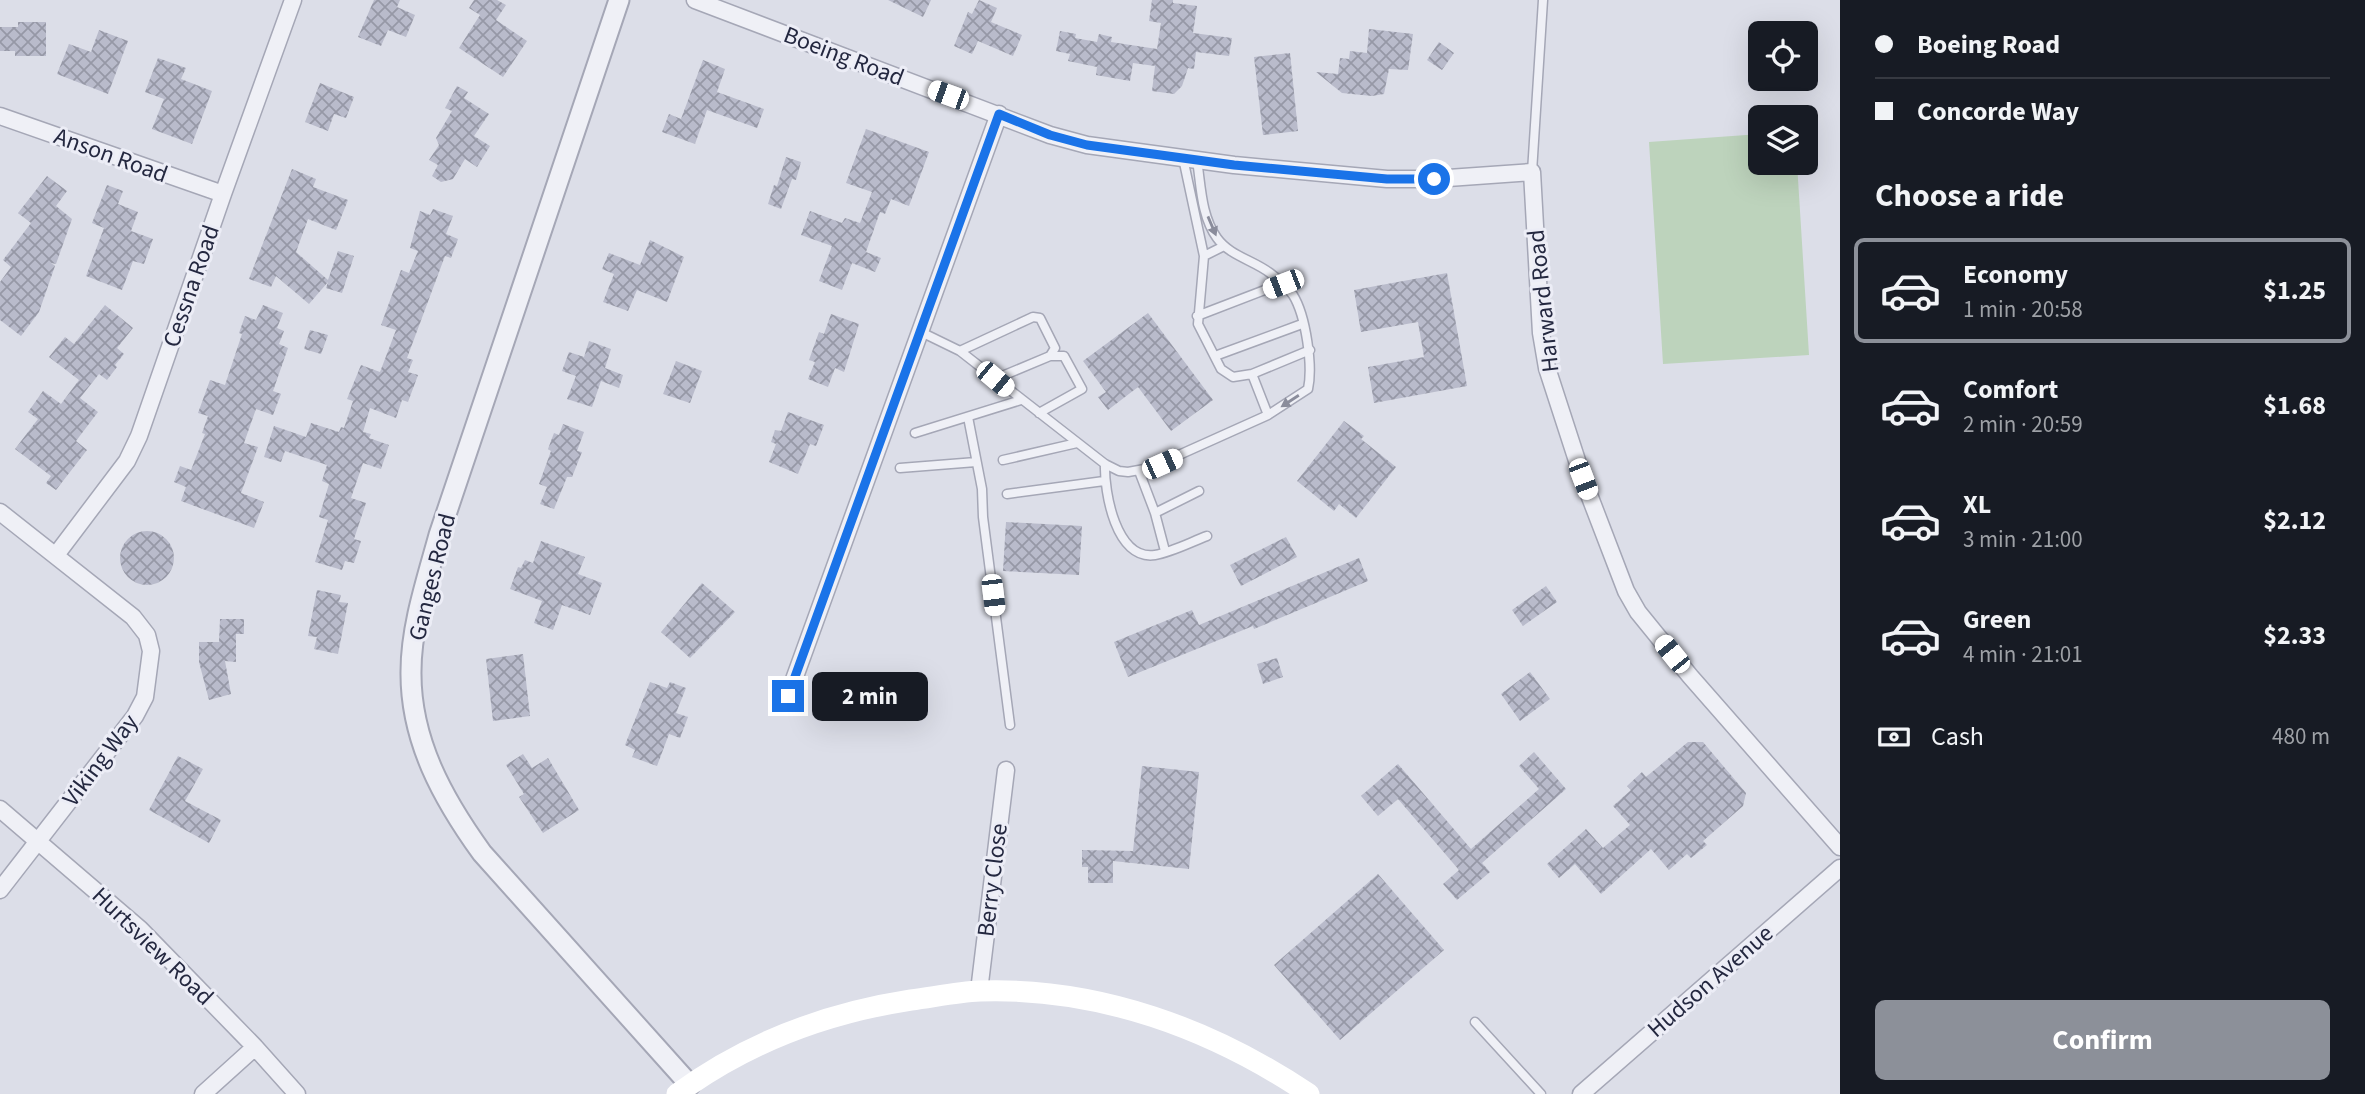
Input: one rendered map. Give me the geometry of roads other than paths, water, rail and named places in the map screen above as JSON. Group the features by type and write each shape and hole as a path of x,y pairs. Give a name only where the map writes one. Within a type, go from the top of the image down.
{"main road":[{"path":"683,1089 739,1055 811,1024 874,1006 979,991 1067,996 1151,1015 1205,1035 1251,1058 1309,1094"}],"street":[{"name":"Cessna Road","path":"56,555 127,461 139,436 293,0"},
{"name":"Ganges Road","path":"619,0 439,535 425,584 415,635 411,670 413,710 431,771 461,824 482,853 683,1089"},
{"name":"Boeing Road","path":"695,0 1069,141 1190,159 1387,179 1434,179 1532,172"},
{"path":"788,696 999,114"},
{"name":"Anson Road","path":"0,116 223,194"},
{"name":"Harward Road","path":"1532,172 1541,333 1547,368 1583,479 1626,591 1638,612 1690,676 1840,846"},
{"name":"Viking Way","path":"0,512 132,617 147,635 151,651 145,697 135,716 0,890"},
{"name":"Berry Close","path":"979,991 1006,770"},
{"name":"Hurtsview Road","path":"0,809 140,929 297,1094"},
{"name":"Hudson Avenue","path":"1581,1094 1840,868"},
{"path":"203,1094 255,1047"}],"lane":[{"name":"Harward Road","path":"1532,172 1543,0"},
{"path":"921,332 960,351 1104,464 1119,471 1139,471 1162,464 1268,415 1308,389 1311,376 1310,350 1294,297 1269,272 1243,259 1215,236 1190,159"},
{"path":"1190,159 1204,256 1198,324 1221,369 1233,377 1252,374 1310,350"},
{"path":"1204,256 1224,246"},
{"path":"1197,316 1283,284"},
{"path":"960,351 1037,317 1055,348 1050,356"},
{"path":"1215,356 1302,324"},
{"path":"995,379 1050,356 1064,356 1082,389 1039,413"},
{"path":"1252,374 1268,415"},
{"path":"915,433 1021,400"},
{"path":"968,416 982,489 983,517 1010,725"},
{"path":"1003,460 1077,443"},
{"path":"900,468 976,462"},
{"path":"1104,464 1104,481 1113,518 1127,544 1138,553 1154,555 1207,536"},
{"path":"1139,471 1155,513 1165,551"},
{"path":"1007,494 1104,481"},
{"path":"1155,513 1199,491"},
{"path":"1475,1022 1541,1094"}]}
